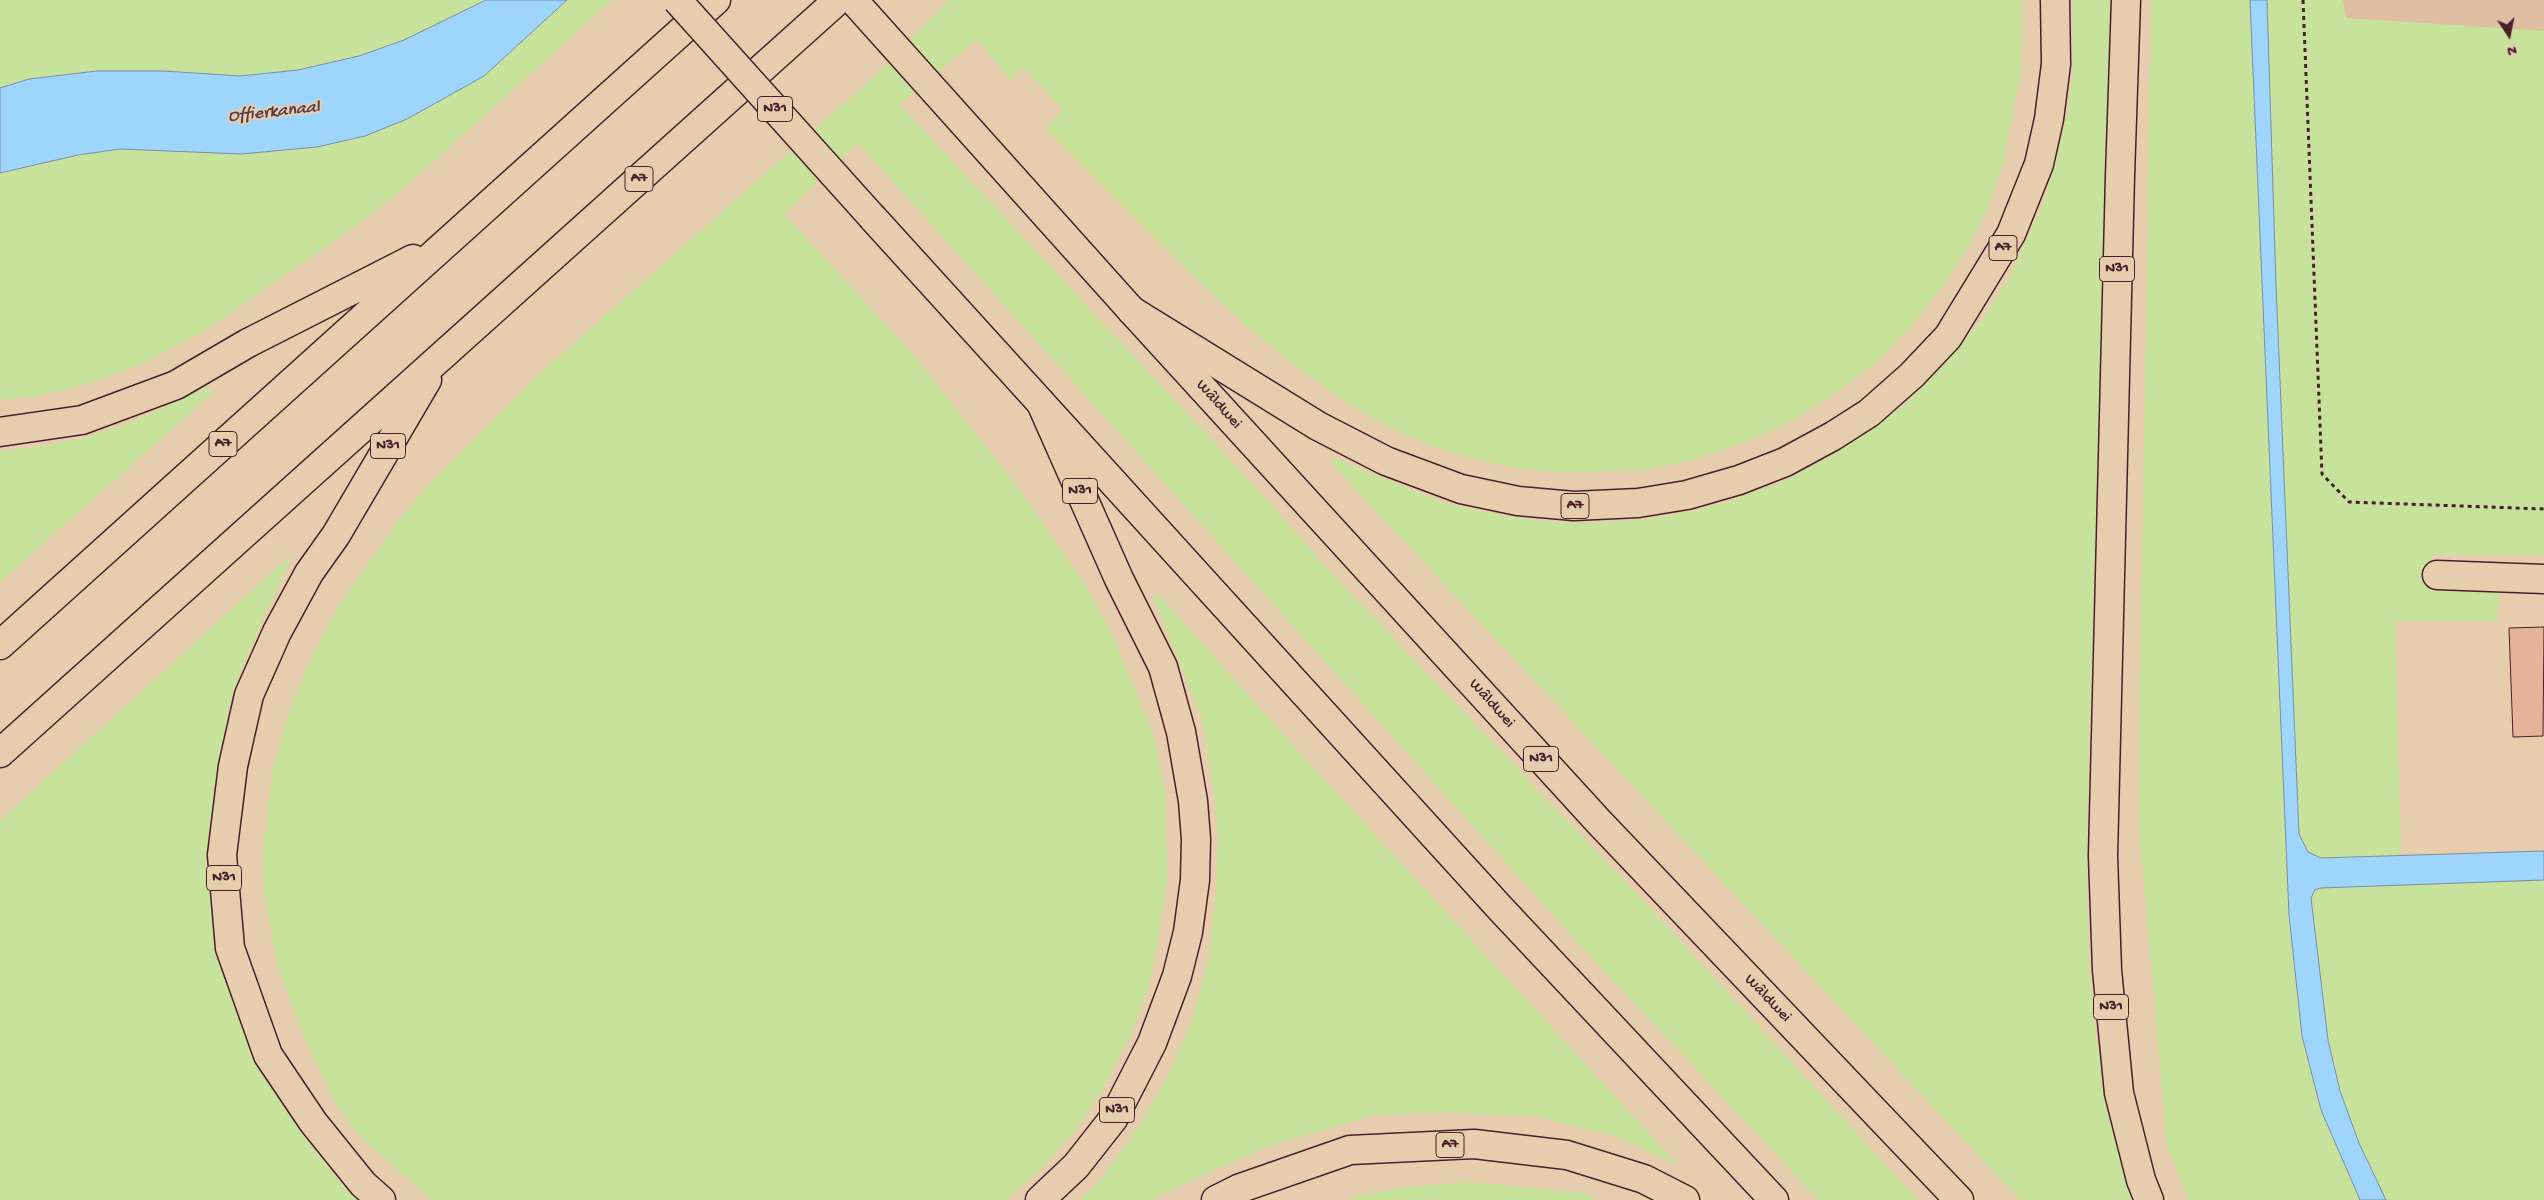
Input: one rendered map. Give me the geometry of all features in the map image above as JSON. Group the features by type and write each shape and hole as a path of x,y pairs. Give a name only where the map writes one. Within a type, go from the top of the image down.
{"main road":[{"name":"N31","path":"677,0 1499,907 1774,1200"},
{"name":"A7","path":"0,645 716,0"},
{"name":"A7","path":"0,753 838,0"},
{"name":"N31","path":"853,0 1132,310"},
{"name":"A7","path":"1132,310 1318,426 1386,461 1460,489 1518,501 1574,506 1646,502 1688,495 1739,480 1785,462 1834,436 1869,413 1912,375 1948,337 2011,234 2038,164 2049,119 2056,64 2056,0"},
{"name":"N31","path":"2126,0 2103,856 2107,970 2119,1093 2141,1180 2149,1200"},
{"name":"A7","path":"0,432 82,420 176,384 248,343 446,243"},
{"name":"Wâldwei","path":"1132,310 1599,822 1959,1200"},
{"name":"N31","path":"381,1200 363,1184 313,1122 268,1055 230,948 222,855 233,766 249,695 277,632 309,573 336,535 440,357"},
{"name":"N31","path":"1040,1200 1076,1166 1113,1119 1152,1043 1174,985 1188,932 1194,880 1196,839 1193,801 1181,732 1163,667 1119,579 1041,403"},
{"path":"2437,575 2544,579"},
{"name":"A7","path":"1216,1200 1238,1190 1350,1150 1474,1144 1567,1155 1644,1179 1685,1200"}],"path":[{"path":"2304,0 2322,474 2350,502 2544,508"}],"shaded area":[{"path":"2318,0 2544,0 2544,31 2317,17"}],"green space":[{"path":"0,0 486,0 404,40 359,56 298,70 240,76 164,71 97,71 29,79 0,88"},
{"path":"567,0 612,0 428,167 366,219 201,333 135,367 87,384 37,396 0,400 0,173 78,155 120,149 242,154 317,147 365,136 407,119 484,76"},
{"path":"949,0 2022,0 2021,70 2004,160 1988,207 1965,253 1941,289 1913,324 1877,362 1833,395 1790,422 1751,440 1693,460 1645,470 1563,473 1521,469 1479,460 1437,448 1393,429 1347,403 1290,362 1244,324 1157,241 1045,129 1063,110 1023,67 1011,81 977,39 900,105 1250,481 1340,582 1656,914 1918,1200 1819,1200 1589,955 858,143 784,214 911,352 1014,482 1083,581 1112,633 1153,734 1166,794 1167,882 1159,938 1148,989 1129,1038 1102,1091 1075,1131 1039,1171 1006,1200 432,1200 356,1133 331,1096 298,1023 278,967 264,894 262,858 273,768 287,717 308,664 335,612 405,512 434,479 535,378 874,77"},
{"path":"2073,0 2112,0 2088,784 2087,885 2089,962 2096,1037 2107,1102 2133,1200 2020,1200 1331,463 1336,458 1440,501 1480,511 1536,520 1580,523 1637,520 1689,512 1733,500 1786,480 1834,454 1904,405 1942,366 1980,322 2006,283 2043,205 2066,119 2073,72"},
{"path":"2151,0 2250,0 2282,732 2321,1110 2360,1200 2188,1200 2167,1145 2138,817"},
{"path":"2267,0 2343,0 2346,18 2544,31 2544,555 2433,554 2434,589 2499,590 2497,621 2395,621 2401,855 2321,858 2308,852 2299,834 2276,285"},
{"path":"207,387 213,393 0,582 0,451 49,445 91,436 131,422"},
{"path":"293,553 245,660 229,705 212,819 212,883 220,949 238,1016 259,1066 308,1142 343,1185 360,1200 0,1200 0,821"},
{"path":"1152,594 1162,598 1300,753 1679,1166 1611,1135 1534,1116 1447,1113 1374,1115 1266,1147 1149,1200 1080,1200 1102,1178 1137,1129 1169,1074 1191,1023 1209,957 1216,890 1218,830 1213,787 1202,719"},
{"path":"2544,880 2544,1200 2386,1200 2359,1143 2340,1091 2328,1040 2311,898 2315,890 2320,888"},
{"path":"1473,1182 1582,1193 1599,1200 1345,1200 1366,1194 1415,1186"}],"water":[{"name":"Offierkanaal","path":"486,0 567,0 484,76 407,119 365,136 317,147 241,154 120,149 78,155 0,173 0,88 29,79 97,71 164,71 240,76 298,70 359,56 404,40"},
{"path":"2250,0 2267,0 2276,285 2299,834 2308,852 2321,858 2544,851 2544,880 2320,888 2315,890 2311,898 2328,1040 2340,1091 2359,1143 2386,1200 2360,1200 2321,1110 2302,1036 2289,915"}],"building":[{"path":"2544,627 2543,736 2513,737 2509,628"}]}
